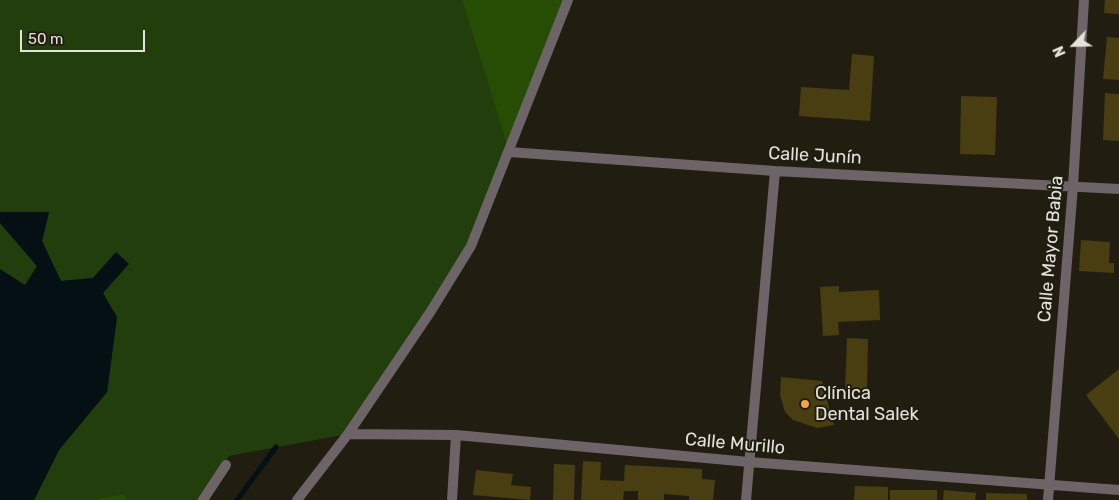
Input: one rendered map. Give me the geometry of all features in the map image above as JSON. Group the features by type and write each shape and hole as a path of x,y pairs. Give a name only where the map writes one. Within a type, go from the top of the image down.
{"street":[{"path":"297,500 348,434 431,311 471,246 568,0"},
{"name":"Calle Mayor Babia","path":"1048,500 1073,186 1084,0"},
{"name":"Calle Junín","path":"509,152 775,171 1119,188"},
{"path":"746,500 775,171"},
{"name":"Calle Murillo","path":"348,434 456,435 749,462 1119,490"},
{"path":"452,500 456,435"},
{"path":"203,500 226,465"}],"green space":[{"path":"0,0 462,0 509,152 471,246 348,434 229,456 202,500 128,500 122,494 91,500 34,500 59,450 107,392 117,318 103,293 116,253 93,278 61,281 42,241 49,212 0,212"},
{"path":"462,0 568,0 509,152"},
{"path":"0,223 37,266 25,286 0,269"},
{"path":"122,494 128,500 91,500"}],"shaded area":[{"path":"0,212 49,212 42,241 61,281 93,278 116,252 129,264 103,293 117,317 107,392 59,450 34,500 0,500 0,269 25,285 37,266 0,223"}],"building":[{"path":"1105,0 1119,0 1119,14 1104,13"},
{"path":"1107,37 1119,38 1119,80 1103,79"},
{"path":"852,54 874,56 870,121 799,116 801,87 849,90"},
{"path":"1105,93 1119,94 1119,141 1103,140"},
{"path":"961,96 997,97 995,155 960,154"},
{"path":"1081,240 1110,242 1109,263 1114,263 1114,273 1079,271"},
{"path":"839,286 839,292 879,290 880,320 838,322 839,335 823,336 820,287"},
{"path":"847,338 868,339 867,389 845,389"},
{"path":"1119,369 1119,439 1086,395"},
{"name":"Clínica Dental Salek","path":"781,377 822,381 834,425 817,428 793,420 785,412 780,395"},
{"path":"583,461 601,462 600,480 624,481 625,465 702,469 702,479 715,480 713,500 689,500 689,496 664,494 664,500 638,500 638,491 624,491 623,500 581,500"},
{"path":"554,464 575,465 574,500 553,500"},
{"path":"476,470 513,474 511,485 531,487 530,500 473,495"},
{"path":"855,486 888,487 888,500 854,500"},
{"path":"890,490 937,490 937,500 890,500"},
{"path":"944,490 976,493 975,500 943,500"},
{"path":"986,493 1027,494 1027,500 986,500"}],"waterway":[{"path":"237,500 276,447"}],"place":[{"name":"Clínica Dental Salek","path":"805,404"}]}
